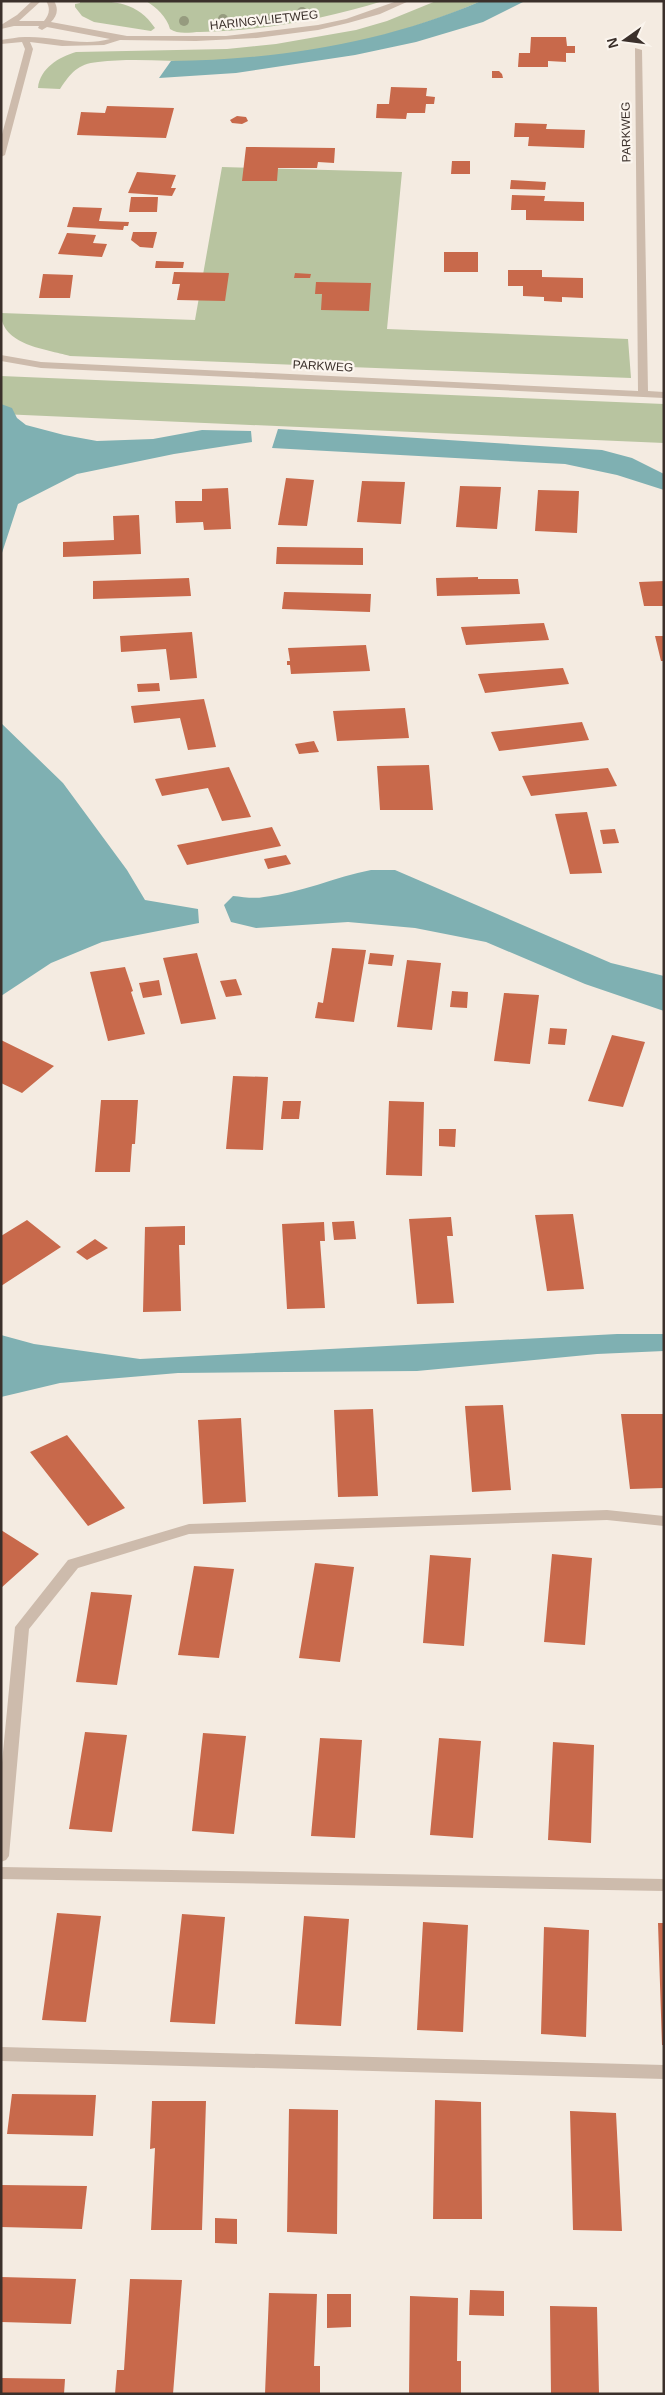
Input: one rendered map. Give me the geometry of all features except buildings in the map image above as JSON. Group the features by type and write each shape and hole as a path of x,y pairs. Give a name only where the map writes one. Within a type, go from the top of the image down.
{"street":[{"path":"1,155 28,49 25,39 4,26 20,17 37,1"},
{"path":"25,39 47,24 52,16 53,6 50,1"},
{"name":"HARINGVLIETWEG","path":"4,26 47,24 122,38 192,39 292,30 341,22 405,1"},
{"name":"HARINGVLIETWEG","path":"1,42 25,39 62,44 104,43 122,38"},
{"name":"PARKWEG","path":"638,50 643,394"},
{"name":"PARKWEG","path":"1,358 41,365 664,395"},
{"path":"1,1856 22,1627 73,1564 189,1529 607,1515 664,1521"},
{"path":"1,1873 664,1885"},
{"path":"1,2054 664,2072"}],"green space":[{"path":"80,1 113,2 131,7 148,19 155,28 151,31 94,22 82,16 75,7 75,4 80,3"},
{"path":"146,1 383,1 293,23 247,29 185,33 170,29 161,13"},
{"path":"436,1 481,1 418,25 353,43 286,55 219,61 128,60 91,63 75,70 60,89 38,88 42,75 51,64 76,52 227,49 276,44 356,30 387,21"},
{"path":"222,167 402,172 387,329 628,339 631,378 70,356 26,344 8,332 3,324 1,313 195,320"},
{"path":"1,376 664,404 664,443 1,414"}],"water":[{"path":"481,1 525,1 483,22 416,42 355,55 236,73 159,78 171,61 250,57 290,53 329,46 406,28 444,16"},
{"path":"1,404 12,408 17,418 26,425 97,441 153,439 202,430 251,431 252,442 174,454 77,474 18,504 1,556"},
{"path":"278,429 602,450 632,458 664,474 664,490 617,475 565,464 272,448"},
{"path":"1,723 63,783 127,870 145,900 198,909 199,923 102,942 51,963 1,996"},
{"path":"371,870 395,870 611,963 664,976 664,1011 585,984 486,942 415,928 348,922 256,928 231,922 224,905 233,896 256,898 278,895"},
{"path":"617,1334 664,1334 664,1351 597,1354 417,1371 178,1373 60,1383 1,1397 1,1335 34,1344 140,1359"}]}
